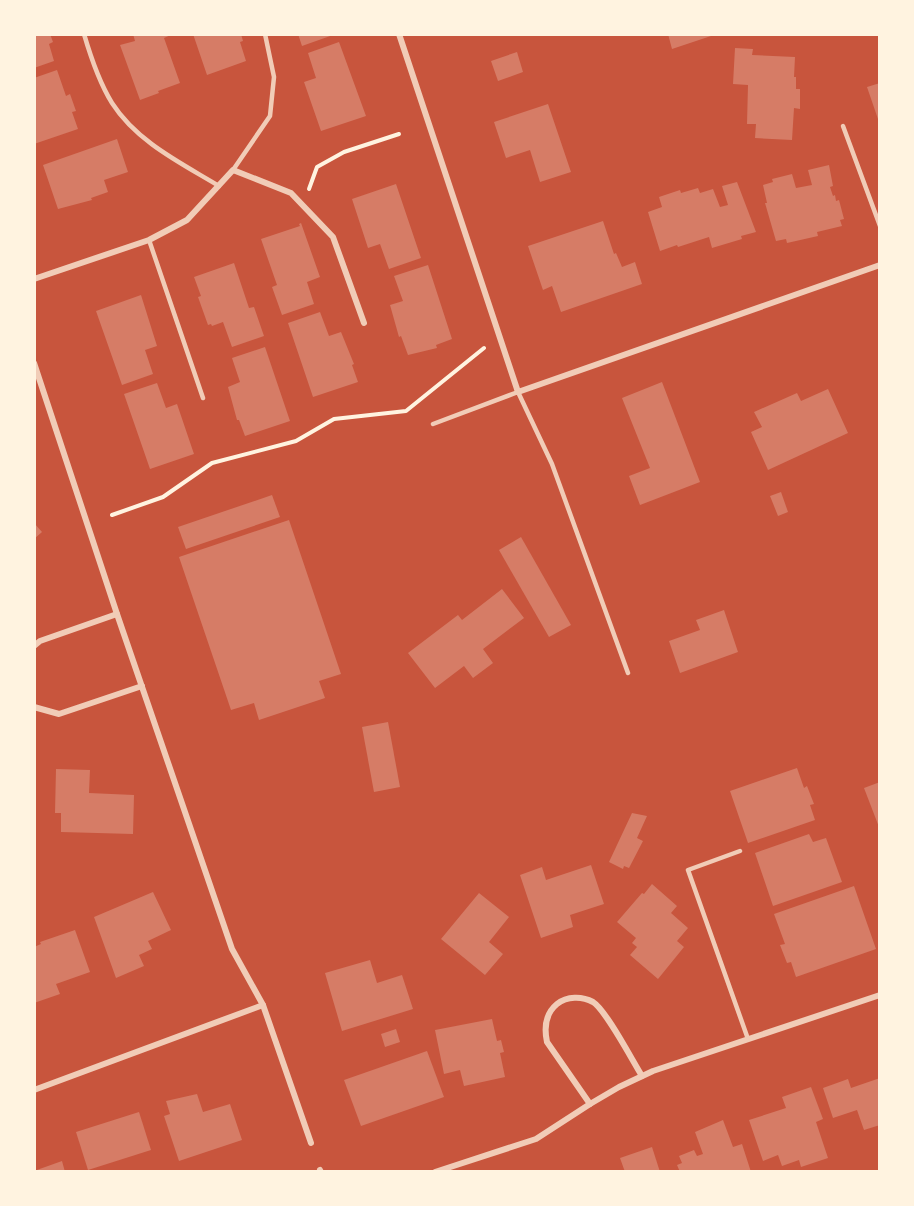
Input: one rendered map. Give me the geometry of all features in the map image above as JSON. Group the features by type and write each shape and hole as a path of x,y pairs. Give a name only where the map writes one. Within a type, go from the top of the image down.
{"street":[{"path":"399,34 518,392 879,265"},
{"path":"34,279 149,240 187,220 233,170 291,193 333,237 364,323"},
{"path":"34,363 232,949 263,1005 311,1143"},
{"path":"34,646 40,641 117,614"},
{"path":"34,707 59,714 142,686"},
{"path":"435,1172 536,1138 590,1104 642,1076 879,995"},
{"path":"590,1104 547,1042 546,1021 550,1011 566,999 584,999 599,1007 642,1076"},
{"path":"34,1089 263,1005"}],"lane":[{"path":"84,34 101,82 125,120 142,136 166,153 219,186"},
{"path":"233,170 270,116 274,77 265,34"},
{"path":"843,126 879,226"},
{"path":"149,240 203,398"},
{"path":"434,424 518,392 552,464 628,673"},
{"path":"740,851 688,870 748,1040"}],"path":[{"path":"301,185 310,189 317,167 344,152 399,134"},
{"path":"112,515 163,496 212,463 296,441 334,420 406,411 484,348"}],"building":[{"path":"34,34 50,34 53,42 49,44 54,61 34,68"},
{"path":"133,34 173,34 164,38 180,83 140,100 120,45 135,41"},
{"path":"193,34 241,34 243,41 240,42 246,61 207,75"},
{"path":"298,34 333,34 333,35 302,46"},
{"path":"668,34 714,34 714,35 672,49"},
{"path":"339,42 366,116 321,131 304,82 316,78 308,53"},
{"path":"735,48 753,49 752,55 795,57 794,77 796,77 796,89 800,89 800,109 794,108 792,140 755,138 756,124 747,124 748,85 733,84"},
{"path":"517,52 523,72 498,81 491,61"},
{"path":"57,70 66,96 70,94 76,111 72,112 78,129 34,144 34,78"},
{"path":"880,83 880,122 879,122 867,87"},
{"path":"548,104 571,172 540,182 530,150 506,158 494,122"},
{"path":"117,139 128,172 104,180 108,192 91,198 92,200 58,209 43,165"},
{"path":"829,165 833,186 830,187 836,201 839,200 844,219 840,220 842,226 817,232 818,236 787,243 786,239 776,241 765,203 767,203 763,185 773,182 772,179 792,174 796,188 812,185 808,170"},
{"path":"737,182 756,232 712,248 709,237 660,251 648,212 662,207 659,197 680,190 681,193 698,188 700,193 713,189 720,207 728,205 722,186"},
{"path":"396,184 421,258 389,269 380,244 368,248 352,199"},
{"path":"603,221 614,254 616,253 622,267 635,262 642,284 561,312 552,286 543,290 528,246"},
{"path":"301,223 320,277 307,282 314,304 282,315 272,287 277,285 261,239 300,226"},
{"path":"234,263 249,308 254,307 264,336 232,347 223,322 208,325 194,277"},
{"path":"428,265 452,339 436,345 437,348 408,355 401,336 399,337 390,305 403,301 394,276"},
{"path":"141,295 157,346 145,350 153,374 122,385 96,311"},
{"path":"320,312 329,336 341,332 354,364 352,365 358,382 313,397 288,323"},
{"path":"265,347 290,421 245,436 237,420 228,387 240,382 232,358"},
{"path":"662,382 700,482 640,505 629,476 650,468 622,398"},
{"path":"157,383 166,408 177,404 194,454 150,469 124,394"},
{"path":"828,389 848,433 768,470 751,432 762,427 754,412 797,393 801,401"},
{"path":"781,492 788,512 778,516 770,496"},
{"path":"272,495 280,517 186,549 178,527"},
{"path":"289,520 341,674 319,681 325,698 259,720 254,703 231,710 179,557"},
{"path":"34,523 42,532 34,539"},
{"path":"521,537 571,625 549,637 499,550"},
{"path":"502,589 524,618 483,649 493,663 473,678 464,666 435,688 408,653 458,615 462,620"},
{"path":"724,610 738,652 680,673 669,641 700,630 696,620"},
{"path":"388,722 400,787 374,792 362,727"},
{"path":"797,768 804,788 807,786 814,804 810,805 815,820 748,843 730,791"},
{"path":"56,769 90,770 89,793 134,795 133,834 61,832 61,813 55,813"},
{"path":"880,782 880,827 879,827 864,788"},
{"path":"632,813 647,816 637,838 643,841 629,868 624,866 623,869 609,862"},
{"path":"809,834 813,842 826,838 842,882 773,906 755,853"},
{"path":"591,865 604,904 570,915 573,927 541,938 520,875 542,867 546,880"},
{"path":"652,884 677,906 671,913 688,928 677,941 684,947 658,979 630,955 637,947 632,943 636,938 617,922"},
{"path":"854,886 876,949 796,977 791,962 787,963 780,945 785,944 774,914"},
{"path":"153,892 171,930 148,941 152,949 139,955 144,966 116,978 94,917"},
{"path":"479,893 509,917 489,942 503,954 485,975 441,939"},
{"path":"75,930 90,972 56,984 60,994 34,1003 34,947 41,944 40,942"},
{"path":"370,960 377,983 402,975 413,1009 342,1031 325,973"},
{"path":"492,1019 497,1041 501,1040 504,1052 500,1053 505,1077 464,1086 460,1070 444,1074 435,1030"},
{"path":"396,1029 400,1042 385,1047 381,1034"},
{"path":"427,1051 444,1097 361,1126 344,1080"},
{"path":"880,1078 880,1125 864,1130 857,1110 833,1118 823,1088 848,1079 851,1088"},
{"path":"811,1087 823,1119 816,1122 828,1158 801,1167 799,1160 782,1166 778,1155 763,1161 749,1120 786,1108 782,1097"},
{"path":"197,1094 203,1112 230,1104 242,1140 179,1161 164,1116 170,1114 166,1101"},
{"path":"139,1112 151,1150 88,1170 76,1132"},
{"path":"723,1120 733,1147 742,1144 751,1172 680,1172 677,1165 682,1163 679,1156 694,1150 697,1156 703,1154 695,1132"},
{"path":"652,1147 660,1172 625,1172 620,1158"},
{"path":"62,1161 65,1172 34,1172 34,1171"}]}
